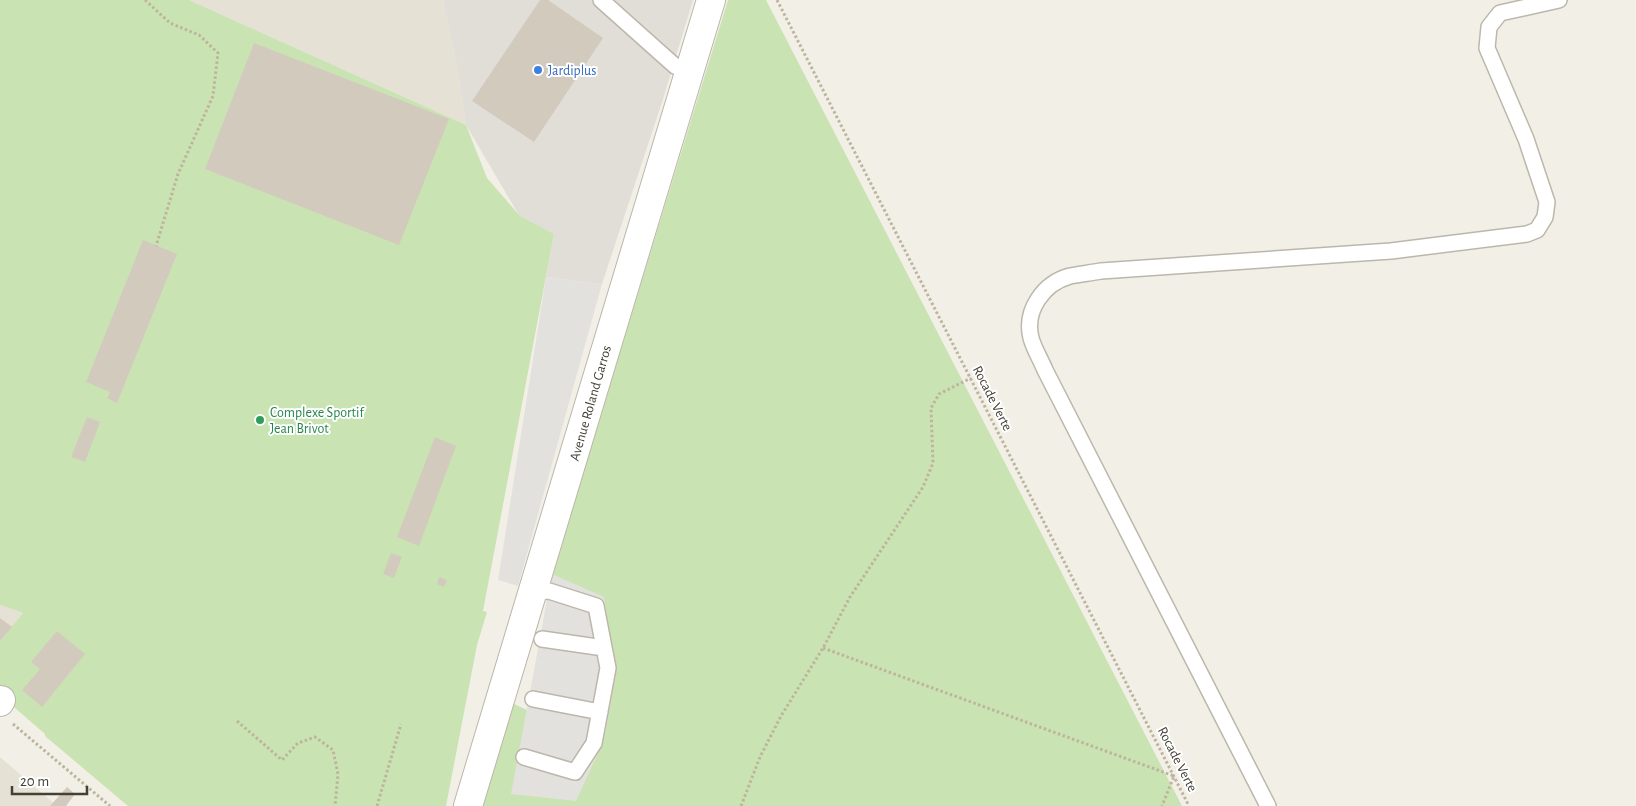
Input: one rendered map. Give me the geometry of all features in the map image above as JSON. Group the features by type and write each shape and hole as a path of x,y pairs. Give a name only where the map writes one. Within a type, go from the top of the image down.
{"street":[{"name":"Avenue Roland Garros","path":"468,806 711,0"}],"lane":[{"path":"601,0 675,66 689,72"},
{"path":"1268,806 1045,370 1031,338 1030,323 1032,309 1047,288 1068,276 1100,271 1391,251 1527,234 1537,230 1545,217 1547,202 1526,139 1487,48 1489,27 1500,13 1558,0"},
{"path":"524,757 575,772 594,743 608,668 596,606 549,591 533,592"},
{"path":"542,638 604,648"},
{"path":"533,699 600,712"}],"path":[{"path":"145,0 170,23 199,35 218,53 213,96 178,174 156,246"},
{"name":"Rocade Verte","path":"778,0 1189,806"},
{"path":"741,806 760,757 781,716 823,648 850,596 923,487 933,463 931,408 939,394 971,378"},
{"path":"823,648 1174,776 1162,806"},
{"path":"3,707 110,806"},
{"path":"237,721 282,760 298,743 315,737 332,750 338,774 335,806"},
{"path":"376,806 400,724"}],"shaded area":[{"path":"189,0 443,0 458,71 466,125"},
{"path":"443,0 693,0 663,99 602,284 546,277 554,234 520,217 466,125 458,71"},
{"path":"546,277 602,284 518,586 498,580"},
{"path":"552,574 604,597 616,674 604,740 576,801 511,794"},
{"path":"0,605 23,613 0,641"},
{"path":"0,757 57,806 0,806"}],"green space":[{"name":"Complexe Sportif Jean Brivot","path":"0,0 189,0 466,125 487,178 520,216 554,234 483,611 487,612 477,645 446,806 128,806 0,695 0,641 23,613 0,605"},
{"path":"728,0 766,0 1182,806 482,806 512,703 527,710 512,794 552,574"}],"building":[{"name":"Jardiplus","path":"540,0 548,0 603,38 534,142 472,101"},
{"path":"254,43 449,119 399,245 205,169"},
{"path":"143,240 177,254 117,403 107,398 110,392 86,382"},
{"path":"87,417 100,422 85,462 71,457"},
{"path":"435,437 456,446 419,546 397,537"},
{"path":"391,553 402,557 394,578 383,574"},
{"path":"439,577 447,580 444,587 437,584"},
{"path":"0,618 12,627 0,641"},
{"path":"57,631 85,654 42,707 22,690 40,669 31,662"},
{"path":"67,787 75,794 66,806 50,806"}],"place":[{"name":"Jardiplus","path":"538,70"},
{"name":"Complexe Sportif Jean Brivot","path":"260,420"}]}
